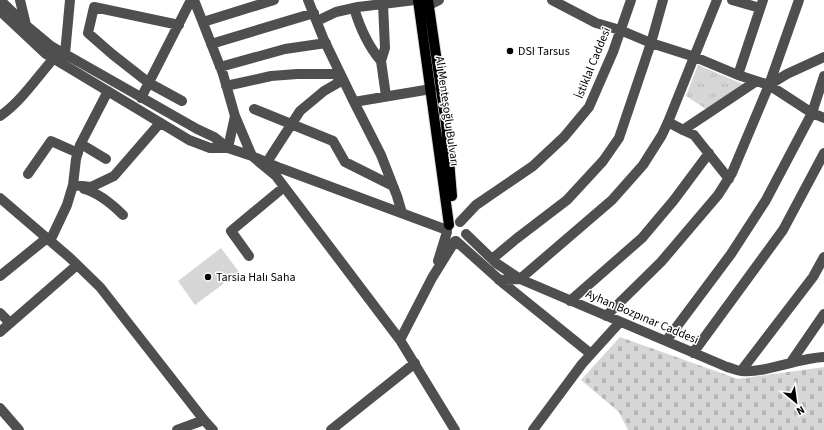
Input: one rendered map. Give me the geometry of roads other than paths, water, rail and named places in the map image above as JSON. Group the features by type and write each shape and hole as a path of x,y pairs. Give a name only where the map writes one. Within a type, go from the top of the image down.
{"main road":[{"name":"Ali Menteşoğlu Bulvarı","path":"418,0 451,226"},
{"name":"Ali Menteşoğlu Bulvarı","path":"428,2 446,124 451,226"}],"street":[{"path":"0,0 27,26 51,46 141,98 214,137 228,148"},
{"path":"20,0 27,26"},
{"path":"64,54 70,0"},
{"path":"141,98 193,0"},
{"path":"193,0 220,67 235,116 252,156 276,176 400,340 455,430"},
{"path":"203,22 274,0"},
{"path":"308,0 343,80 381,154 402,213"},
{"path":"211,44 354,8 415,0"},
{"path":"418,0 428,2 439,0"},
{"path":"552,0 596,23 695,57 755,82 769,86 812,113 824,118"},
{"name":"İstiklal Caddesi","path":"451,226 476,205 533,166 564,137 590,107 631,0"},
{"path":"492,259 567,200 603,161 619,138 651,43 663,0"},
{"path":"499,280 520,279 612,200 643,165 662,135 668,122 717,0"},
{"path":"732,0 761,4 738,75"},
{"path":"606,316 661,262 718,195 729,179 769,86 799,0"},
{"path":"383,4 385,48 382,61 386,96"},
{"path":"179,25 94,7 88,33 112,54 150,83 182,102"},
{"path":"354,8 359,27 374,53 382,61"},
{"path":"0,11 46,54 189,140 210,148 228,148 252,156 402,213 451,226 465,227 466,234 462,240 456,241 432,278 400,340"},
{"path":"220,67 285,49 326,43"},
{"path":"769,86 787,74 824,57"},
{"path":"0,116 21,97 54,58"},
{"path":"226,86 271,76 298,74 334,74 343,80"},
{"path":"666,341 731,254 766,200 812,113 824,76"},
{"path":"267,162 300,111 324,91 343,80"},
{"path":"682,130 755,82"},
{"path":"354,102 431,89"},
{"path":"0,276 48,239 67,205 80,148 108,91"},
{"path":"254,109 333,140 344,162 393,186"},
{"path":"228,148 235,116"},
{"path":"668,122 694,135 729,179"},
{"path":"72,185 91,187 114,176 160,123"},
{"path":"28,174 51,141 80,148 106,159"},
{"path":"570,301 642,238 674,200 709,153"},
{"path":"693,353 783,230 824,153"},
{"path":"72,185 98,194 112,204 123,215"},
{"path":"249,256 231,231 284,187"},
{"path":"0,198 77,265 105,293 213,430"},
{"path":"451,226 450,238 456,241 499,280 591,354"},
{"path":"432,278 451,226"},
{"name":"Ayhan Bozpınar Caddesi","path":"466,234 492,259 520,279 727,367 742,371 758,370 811,358 824,357"},
{"path":"742,371 813,277 824,257"},
{"path":"0,332 77,265"},
{"path":"0,313 10,323"},
{"path":"791,362 824,314"},
{"path":"533,430 591,354 620,322"},
{"path":"331,430 415,363"},
{"path":"0,408 19,430"},
{"path":"177,430 204,420"}],"place":[{"name":"DSI Tarsus","path":"510,51"},
{"name":"Tarsia Halı Saha","path":"208,277"}]}
